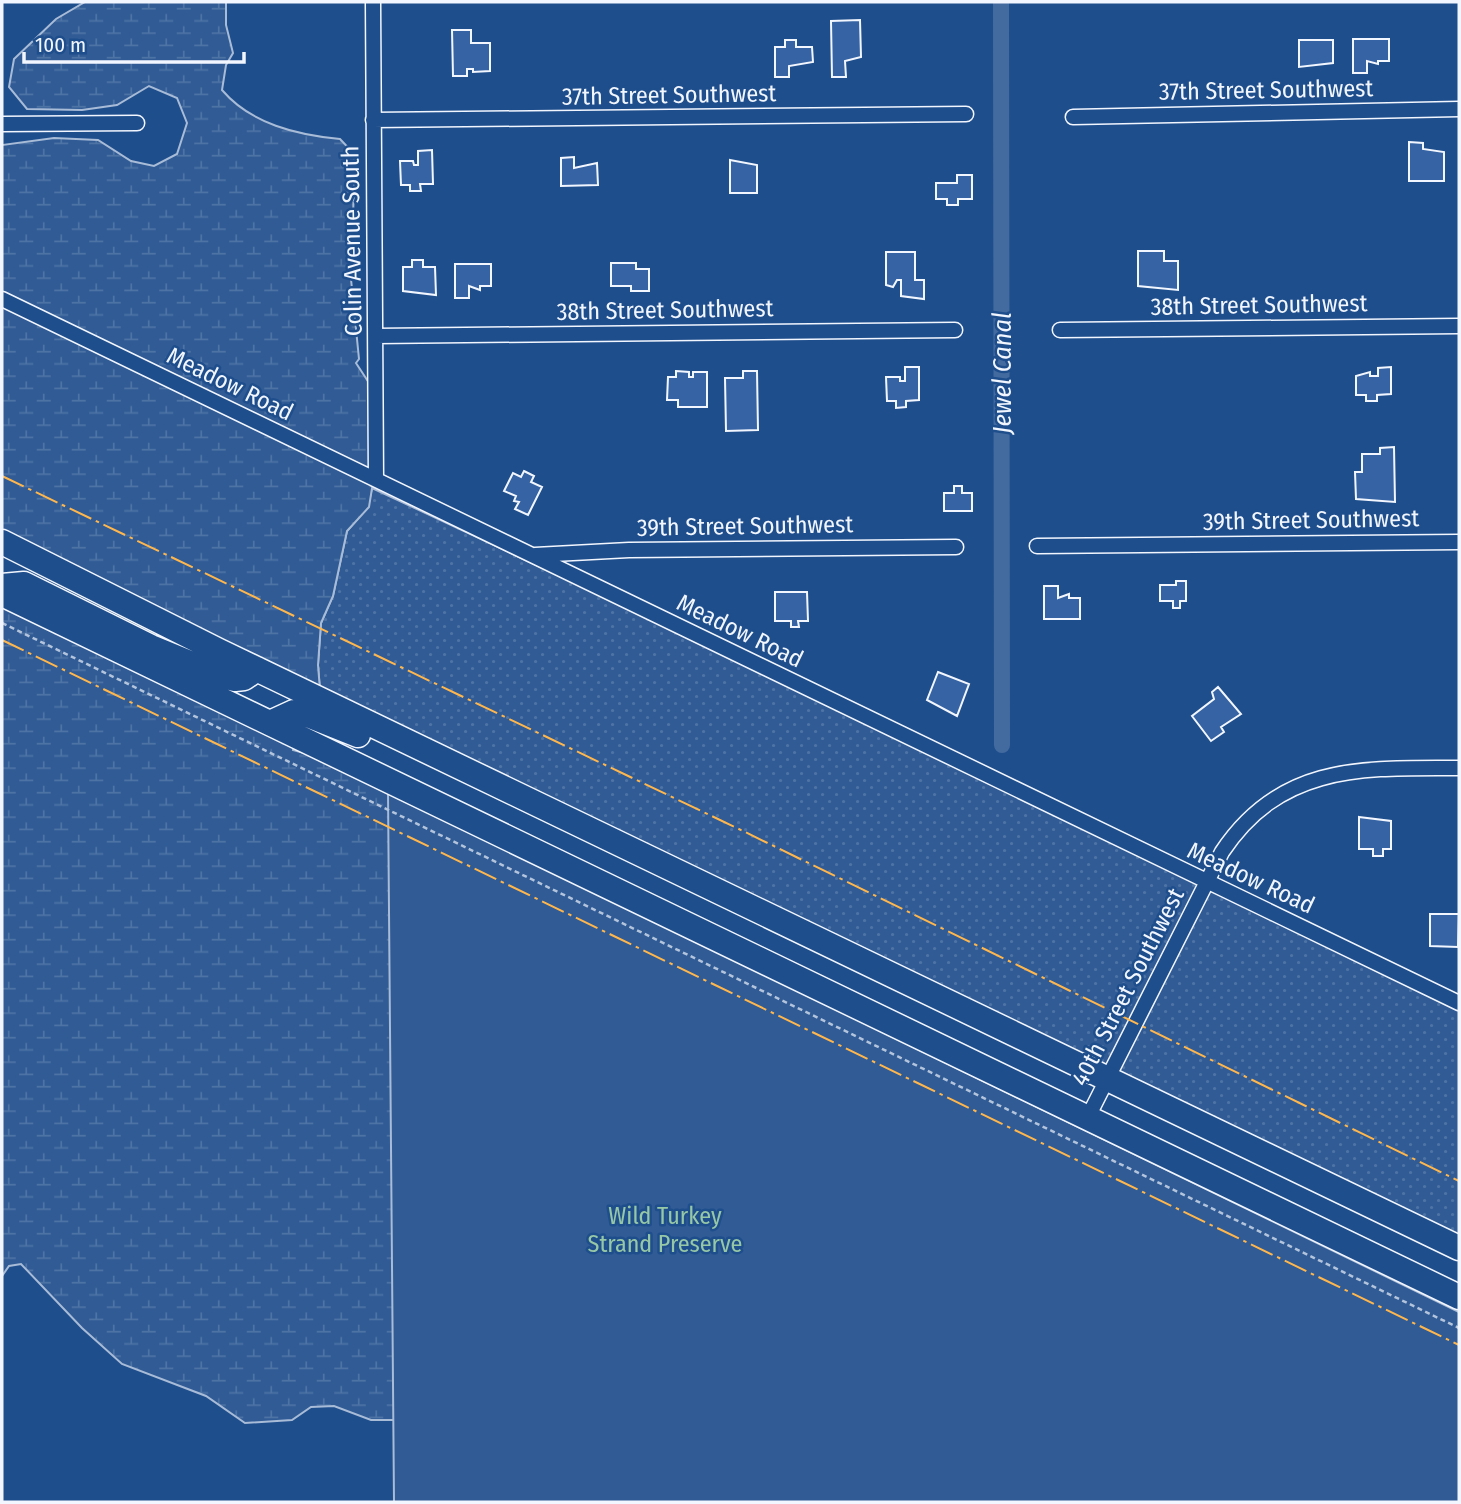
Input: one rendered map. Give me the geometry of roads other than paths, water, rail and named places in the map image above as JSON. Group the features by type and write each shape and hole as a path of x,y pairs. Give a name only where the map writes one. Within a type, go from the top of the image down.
{"highway":[{"path":"2,542 257,669 1459,1248"},
{"path":"2,586 24,584 151,647 219,675 244,678 257,669"},
{"path":"2,594 1459,1297"},
{"path":"270,723 294,712 319,718 387,747 516,810 555,811"}],"street":[{"name":"Colin Avenue South","path":"373,2 376,479"},
{"name":"37th Street Southwest","path":"1073,117 1459,109"},
{"name":"37th Street Southwest","path":"373,120 966,114"},
{"path":"2,124 137,123"},
{"name":"Meadow Road","path":"2,299 1459,1003"},
{"name":"38th Street Southwest","path":"1060,330 1459,326"},
{"name":"38th Street Southwest","path":"376,336 955,330"},
{"name":"39th Street Southwest","path":"1037,546 1459,542"},
{"name":"39th Street Southwest","path":"534,555 629,550 957,547"},
{"name":"40th Street Southwest","path":"1088,1117 1222,852 1245,822 1262,807 1302,783 1357,770 1459,768"}],"waterway":[{"name":"Jewel Canal","path":"1001,2 1002,745"}],"park label":[{"name":"Wild Turkey Strand Preserve","path":"665,1230"}]}
